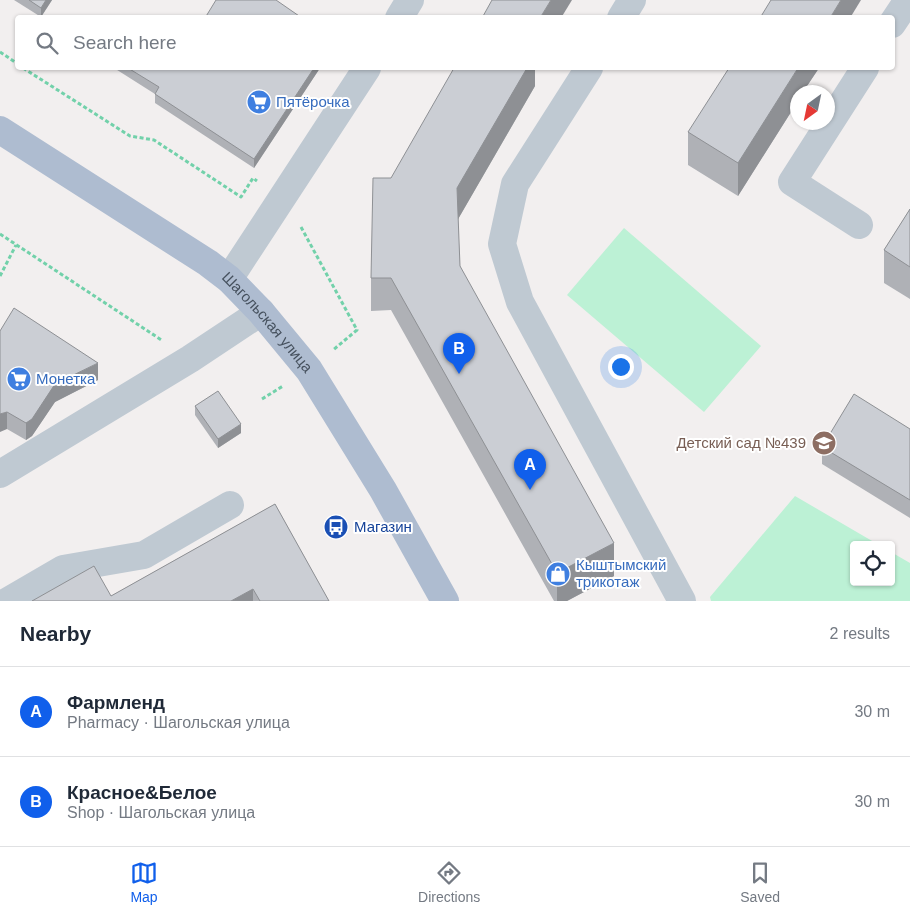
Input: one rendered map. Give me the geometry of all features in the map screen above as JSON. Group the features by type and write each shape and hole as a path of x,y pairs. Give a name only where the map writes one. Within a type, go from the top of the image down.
{"main road":[{"name":"Шагольская улица","path":"0,130 208,262 261,312 308,370 383,490 444,601"}],"street":[{"path":"401,15 410,0"},
{"path":"623,15 632,0"},
{"path":"895,20 908,0"},
{"path":"229,280 365,70"},
{"path":"588,70 515,184 502,244 520,302 682,601"},
{"path":"859,225 792,182 864,70"},
{"path":"0,474 190,359 261,312"},
{"path":"8,601 63,570 144,555 230,506"}],"path":[{"path":"0,52 15,62"},
{"path":"0,234 190,359"},
{"path":"0,276 16,245"}],"green space":[{"path":"624,228 761,346 704,412 567,295"},
{"path":"795,496 872,541 850,541 850,586 895,586 895,554 910,563 910,601 711,601 710,597"}],"building":[{"path":"29,0 46,0 41,8"},
{"path":"216,0 276,0 298,15 207,15"},
{"path":"492,0 551,0 542,15 484,15"},
{"path":"771,0 841,0 832,15 762,15"},
{"path":"131,70 313,70 254,159 155,94 159,87"},
{"path":"453,70 526,70 457,188 460,266 614,543 557,573 391,278 371,278 373,178 391,178"},
{"path":"728,70 797,70 738,163 688,132"},
{"path":"910,209 910,267 884,250"},
{"path":"14,308 98,363 55,384 32,419 26,423 7,412 0,414 0,331"},
{"path":"218,391 241,424 218,439 195,406"},
{"path":"854,394 910,429 910,500 822,447"},
{"path":"275,504 329,601 260,601 253,589 231,601 32,601 94,566 111,596"}],"place":[{"name":"Пятёрочка","path":"259,102"},
{"name":"Красное&Белое","path":"459,374"},
{"name":"Монетка","path":"19,379"},
{"name":"Детский сад №439","path":"824,443"},
{"name":"Фармленд","path":"530,490"},
{"name":"Магазин","path":"336,527"},
{"name":"Кыштымский трикотаж","path":"558,574"}]}
